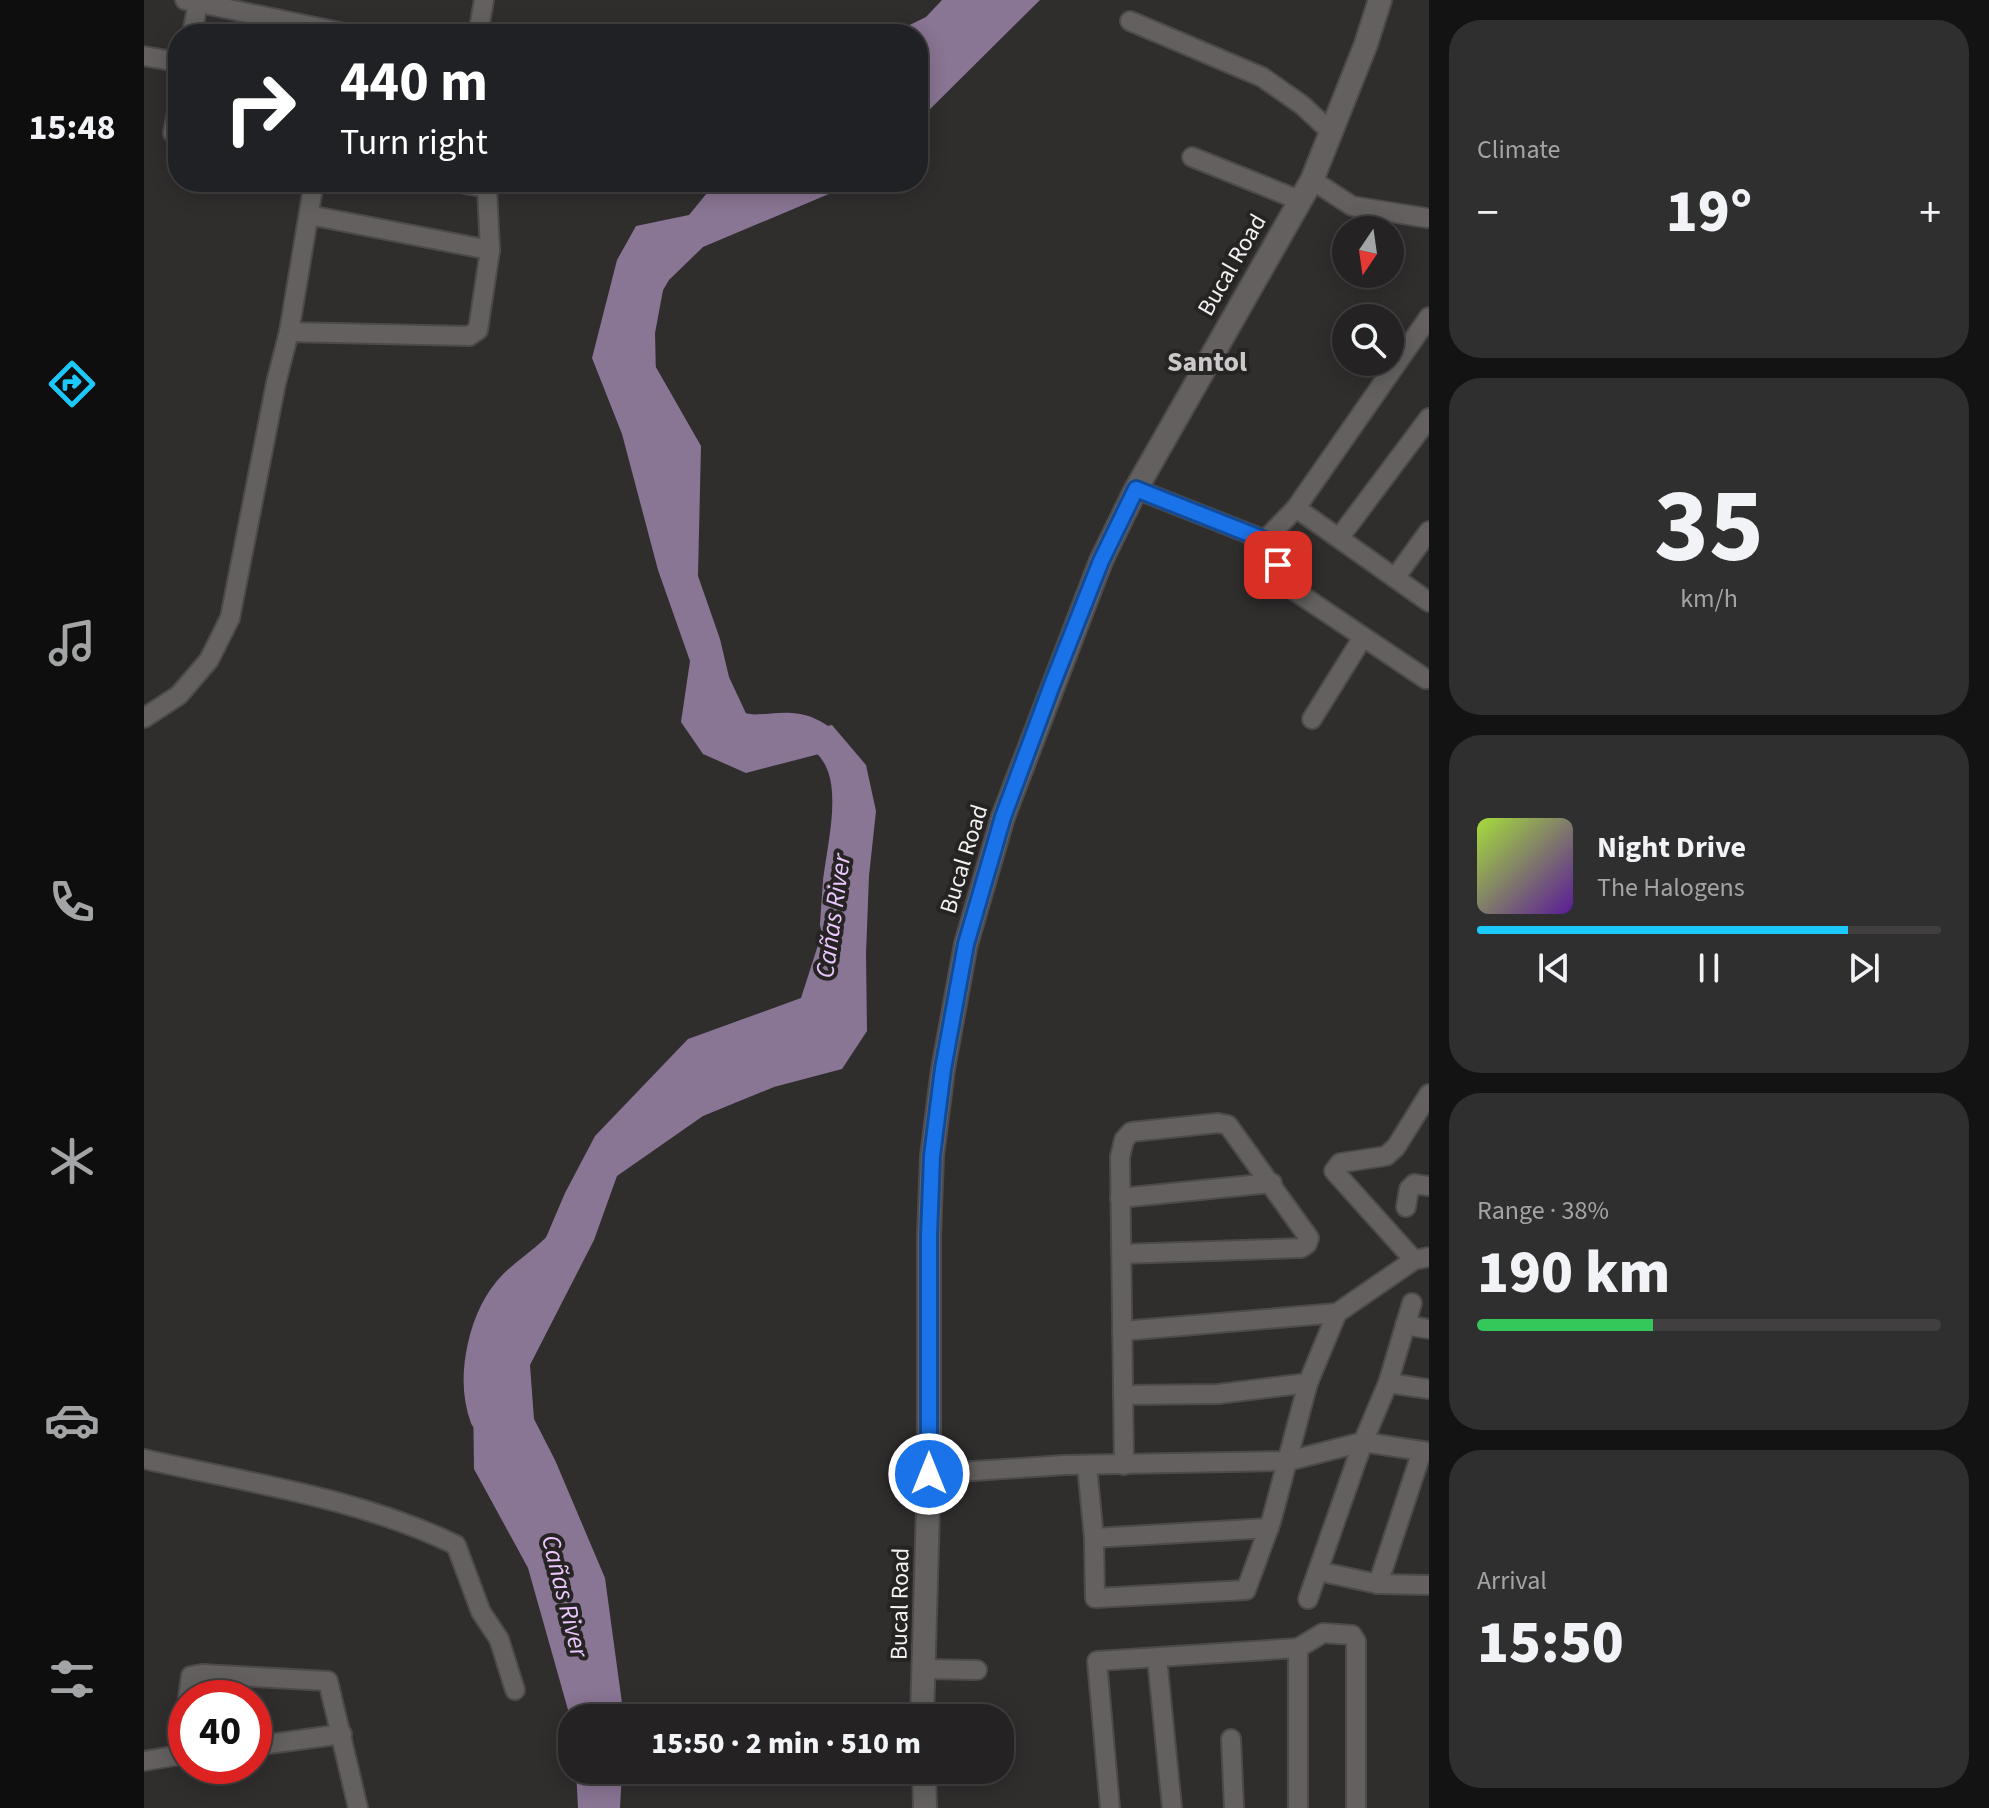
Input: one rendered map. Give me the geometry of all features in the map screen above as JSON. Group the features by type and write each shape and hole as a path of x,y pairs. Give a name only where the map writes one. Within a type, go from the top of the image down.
{"street":[{"path":"480,24 484,0"},
{"name":"Bucal Road","path":"923,1704 929,1474 932,1156 943,1069 966,944 1003,817 1101,561 1136,489 1312,180 1366,44 1380,0"},
{"path":"191,24 189,1 303,24"},
{"path":"258,24 260,14"},
{"path":"1130,21 1262,77 1302,105 1332,133"},
{"path":"144,56 168,60"},
{"path":"1192,157 1299,200"},
{"path":"1312,180 1352,206 1427,218"},
{"path":"144,718 179,695 209,660 230,618 289,332 312,192"},
{"path":"289,332 469,336 478,330 490,250 486,192"},
{"path":"309,215 490,250"},
{"path":"1265,540 1296,508 1429,317"},
{"path":"1339,538 1429,418"},
{"path":"1136,489 1265,540 1292,589 1426,679"},
{"path":"1296,508 1429,602"},
{"path":"1395,578 1428,535"},
{"path":"1312,719 1363,637"},
{"path":"1122,1331 1337,1313 1421,1259 1334,1171 1340,1163 1386,1156 1396,1147 1429,1094"},
{"path":"1121,1254 1301,1248 1309,1238 1228,1125 1218,1123 1131,1132 1124,1140 1120,1157 1120,1198 1124,1465"},
{"path":"1120,1198 1272,1183"},
{"path":"1406,1207 1409,1189 1414,1184 1429,1186"},
{"path":"1308,1599 1363,1442 1388,1383 1412,1303"},
{"path":"1087,1466 1094,1538 1095,1598 1246,1590 1269,1528 1308,1383 1337,1313"},
{"path":"1405,1325 1429,1329"},
{"path":"1123,1395 1218,1394 1308,1383"},
{"path":"1388,1383 1429,1389"},
{"path":"929,1474 1064,1465 1288,1461 1363,1442 1426,1451 1378,1584"},
{"path":"144,1459 377,1512 456,1545 481,1612 499,1639 515,1690"},
{"path":"1094,1538 1269,1528"},
{"path":"1318,1571 1378,1584 1429,1585"},
{"path":"1110,1808 1097,1662 1298,1648 1323,1633 1352,1635 1356,1641 1356,1808"},
{"path":"1298,1648 1298,1808"},
{"path":"1157,1658 1172,1808"},
{"path":"924,1669 977,1670"},
{"path":"190,1680 191,1676 202,1674 328,1681 358,1808"},
{"path":"272,1744 342,1734"},
{"path":"1231,1739 1234,1808"},
{"path":"144,1761 168,1757"},
{"path":"924,1784 925,1808"}],"water":[{"path":"942,0 1040,0 928,111 928,24 912,24 926,17"},
{"path":"708,192 834,192 703,247 669,280 637,334 701,446 698,576 720,639 729,677 750,722 786,734 832,725 866,765 876,811 869,876 867,1031 842,1069 774,1087 703,1116 617,1176 594,1240 530,1365 534,1419 555,1460 605,1578 622,1704 566,1704 528,1568 474,1469 473,1397 483,1350 501,1305 533,1268 565,1193 595,1136 688,1039 801,998 853,836 834,774 819,754 746,773 703,754 681,722 690,661 658,570 622,434 592,358 617,260 636,226 689,215"},
{"path":"577,1784 621,1784 620,1808 578,1808"}],"waterway":[{"name":"Cañas River","path":"642,378 641,332 649,289"},
{"name":"Cañas River","path":"733,724 751,728 806,730 825,741 837,757 844,775 846,818 834,924"},
{"name":"Cañas River","path":"484,1418 478,1366 493,1313 513,1284 560,1243"}],"district":[{"name":"Santol","path":"1207,362"}],"route":[{"path":"929,1474 929,1236 932,1156 943,1069 966,944 1003,817 1052,685 1101,561 1136,489 1265,540 1278,565"}]}
